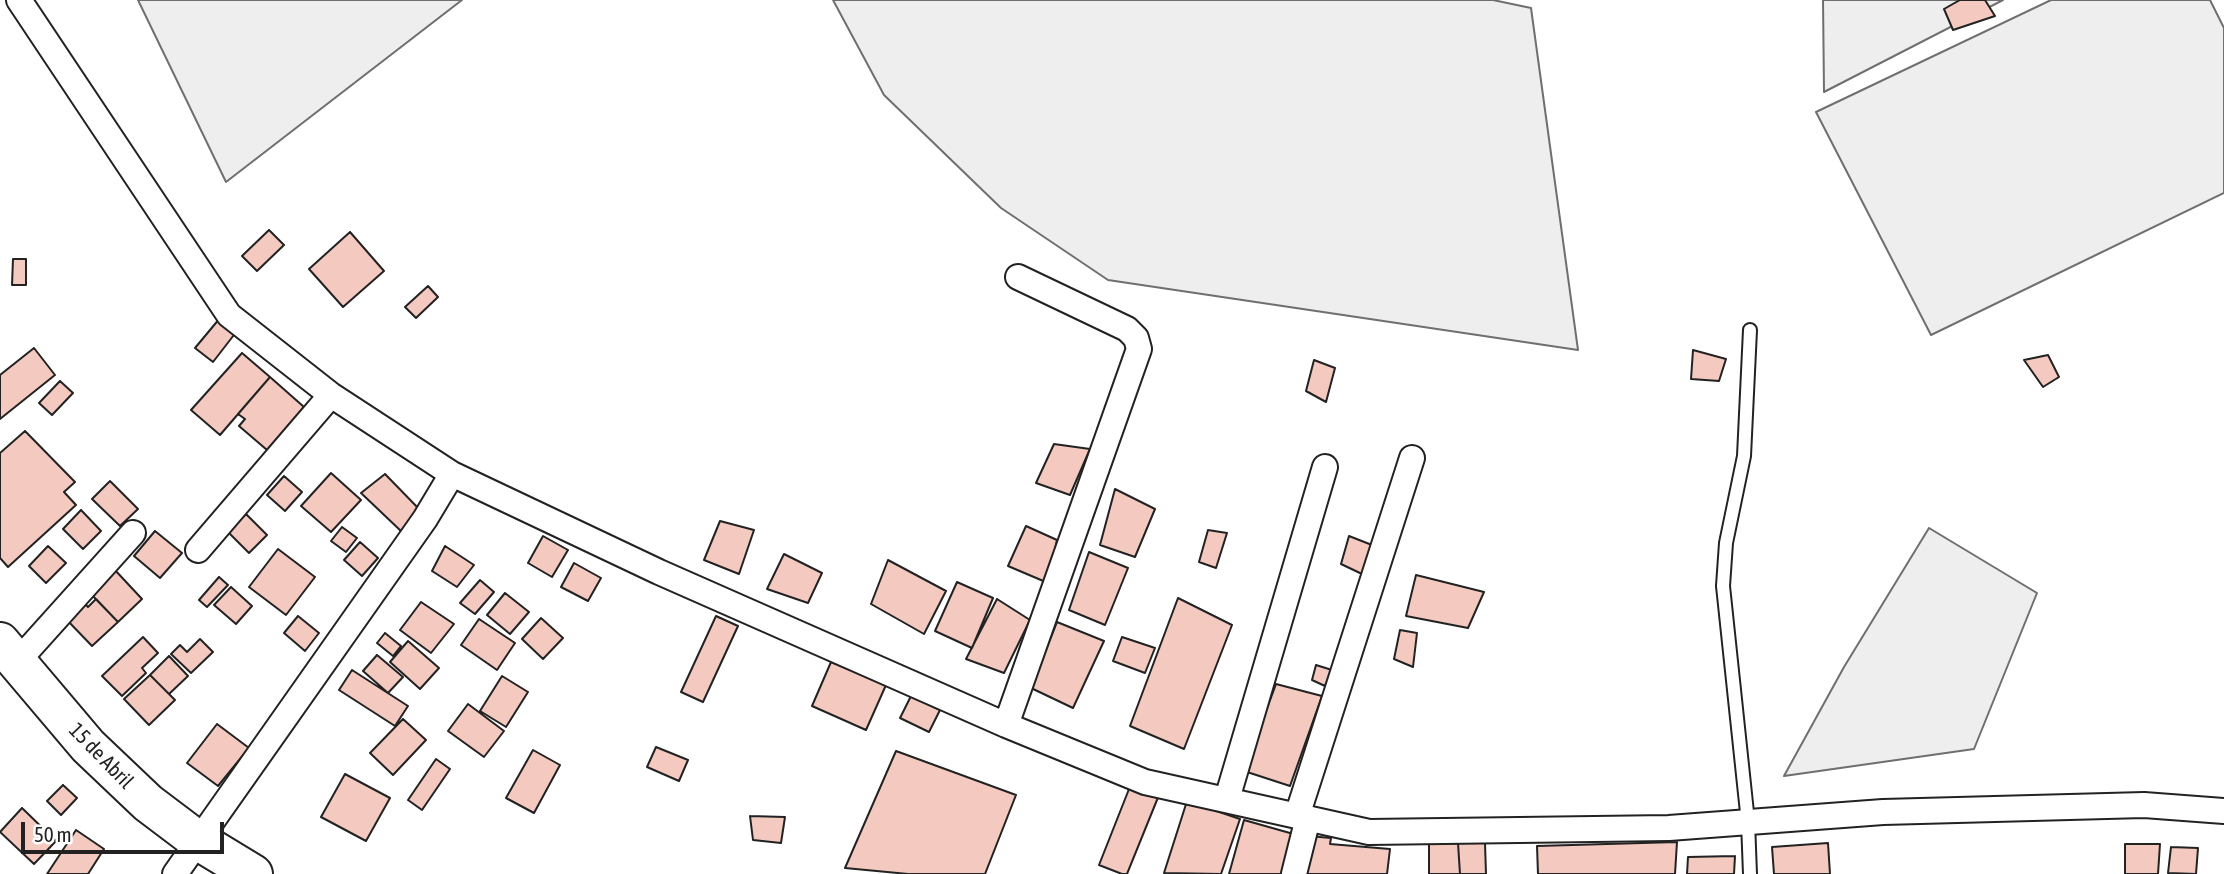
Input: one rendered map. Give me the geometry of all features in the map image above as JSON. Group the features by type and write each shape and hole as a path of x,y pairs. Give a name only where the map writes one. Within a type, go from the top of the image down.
{"main road":[{"name":"15 de Abril","path":"8,652 88,746 148,803 197,841 253,874"}],"street":[{"path":"19,0 229,315 331,395 452,474 659,572 1006,725 1145,782 1369,832 1669,828 1883,812 2102,806 2144,805 2224,811"},
{"path":"1006,725 1139,349 1136,338 1127,329 1018,277"},
{"path":"198,550 331,395"},
{"path":"1294,874 1303,817 1412,458"},
{"path":"1227,799 1325,467"},
{"path":"175,874 425,519 452,474"},
{"path":"8,652 133,533"}],"lane":[{"path":"1749,874 1748,822 1723,586 1726,543 1744,456 1750,330"}],"shaded area":[{"path":"138,0 462,0 226,182"},
{"path":"833,0 1493,0 1531,8 1578,350 1108,280 1001,208 884,95"},
{"path":"1823,0 2003,0 1824,92"},
{"path":"2051,0 2210,0 2224,28 2224,193 1931,335 1816,112"},
{"path":"1929,528 2037,593 1974,749 1784,776 1844,667"}],"building":[{"path":"1960,0 1985,0 1995,16 1953,30 1944,9"},
{"path":"269,230 284,245 257,271 242,256"},
{"path":"350,232 384,271 343,307 309,269"},
{"path":"13,259 26,259 26,285 12,285"},
{"path":"428,286 438,297 416,318 405,307"},
{"path":"220,318 237,331 213,362 195,348"},
{"path":"34,348 55,375 0,419 0,375"},
{"path":"1693,350 1726,359 1719,381 1691,379"},
{"path":"242,353 270,377 220,435 191,410"},
{"path":"2048,355 2059,377 2043,387 2024,360"},
{"path":"1314,360 1335,368 1326,402 1306,391"},
{"path":"270,377 304,407 267,450 239,426 245,419 238,414"},
{"path":"60,381 73,393 52,415 39,403"},
{"path":"25,431 75,482 64,492 76,505 8,567 0,558 0,453"},
{"path":"1054,444 1090,449 1070,495 1036,483"},
{"path":"331,473 361,500 331,532 301,506"},
{"path":"385,474 421,511 402,532 361,493"},
{"path":"284,476 302,492 285,511 267,495"},
{"path":"110,481 138,509 120,526 92,499"},
{"path":"1115,489 1155,509 1135,557 1100,545"},
{"path":"81,510 101,531 83,549 63,529"},
{"path":"246,514 267,535 249,553 228,532"},
{"path":"720,521 754,530 739,574 704,560"},
{"path":"1026,526 1057,540 1048,583 1008,566"},
{"path":"342,527 357,538 346,552 331,541"},
{"path":"1208,530 1227,533 1216,568 1199,562"},
{"path":"155,531 182,553 160,578 134,556"},
{"path":"543,536 568,550 552,577 528,563"},
{"path":"1349,536 1372,545 1362,574 1341,564"},
{"path":"360,542 378,558 362,576 344,560"},
{"path":"48,546 66,563 46,583 29,566"},
{"path":"445,546 474,565 457,587 432,571"},
{"path":"278,549 315,577 286,615 249,587"},
{"path":"1089,552 1128,568 1105,625 1069,610"},
{"path":"784,554 822,573 808,603 767,589"},
{"path":"888,560 946,591 924,634 871,604"},
{"path":"574,563 601,578 588,601 561,587"},
{"path":"114,569 142,599 118,622 89,592"},
{"path":"1416,575 1484,592 1468,628 1406,616"},
{"path":"219,577 228,585 207,607 199,600"},
{"path":"480,580 494,592 475,614 460,603"},
{"path":"957,582 993,598 972,648 935,631"},
{"path":"231,587 252,606 236,624 214,605"},
{"path":"505,593 529,612 510,634 487,615"},
{"path":"1178,598 1232,625 1184,749 1130,726"},
{"path":"96,599 118,622 92,646 66,619 83,602 88,607"},
{"path":"997,599 1030,620 1004,673 966,659"},
{"path":"421,602 454,624 431,653 400,630"},
{"path":"298,616 319,633 305,651 284,633"},
{"path":"716,616 738,626 703,702 681,692"},
{"path":"541,618 563,638 543,659 522,639"},
{"path":"479,619 515,643 497,670 461,645"},
{"path":"1057,622 1104,641 1073,708 1031,688"},
{"path":"1400,630 1417,633 1413,667 1394,659"},
{"path":"385,633 401,646 393,656 377,643"},
{"path":"143,637 158,653 142,668 146,673 122,696 102,676"},
{"path":"1122,637 1155,648 1145,673 1113,661"},
{"path":"200,639 213,652 191,673 171,654 180,645 187,652"},
{"path":"408,641 439,668 420,689 390,662"},
{"path":"377,655 403,677 388,693 363,671"},
{"path":"169,656 188,676 169,694 150,675"},
{"path":"831,662 886,685 866,730 812,706"},
{"path":"1316,665 1332,670 1325,686 1312,680"},
{"path":"352,670 408,706 395,726 339,690"},
{"path":"150,675 175,700 149,725 124,699"},
{"path":"502,676 528,692 506,727 480,711"},
{"path":"1276,684 1322,696 1290,786 1244,771"},
{"path":"911,696 940,710 929,732 900,718"},
{"path":"468,704 504,731 484,757 448,731"},
{"path":"403,719 426,740 393,775 370,753"},
{"path":"217,724 249,748 218,786 187,763"},
{"path":"656,747 688,760 679,781 647,767"},
{"path":"533,750 560,765 534,813 506,798"},
{"path":"896,751 1016,795 985,874 908,874 845,868"},
{"path":"436,759 450,769 422,810 408,800"},
{"path":"345,774 390,798 366,841 321,817"},
{"path":"1131,784 1159,795 1127,874 1122,874 1099,865"},
{"path":"63,785 77,798 61,815 47,801"},
{"path":"1187,801 1240,819 1221,874 1164,873"},
{"path":"22,808 56,841 34,864 0,832"},
{"path":"750,816 785,817 781,843 753,840"},
{"path":"1244,820 1297,835 1286,874 1229,874"},
{"path":"76,830 104,849 88,874 47,874"},
{"path":"1309,836 1331,838 1330,844 1390,849 1387,874 1305,874"},
{"path":"1677,842 1675,874 1538,874 1537,846"},
{"path":"1458,843 1485,843 1486,874 1460,874"},
{"path":"1458,843 1460,874 1429,874 1429,844"},
{"path":"1828,843 1830,874 1774,874 1772,847"},
{"path":"2125,844 2160,844 2158,874 2125,874"},
{"path":"2171,847 2198,848 2196,874 2168,873"},
{"path":"1735,856 1734,874 1687,874 1688,857"}]}
